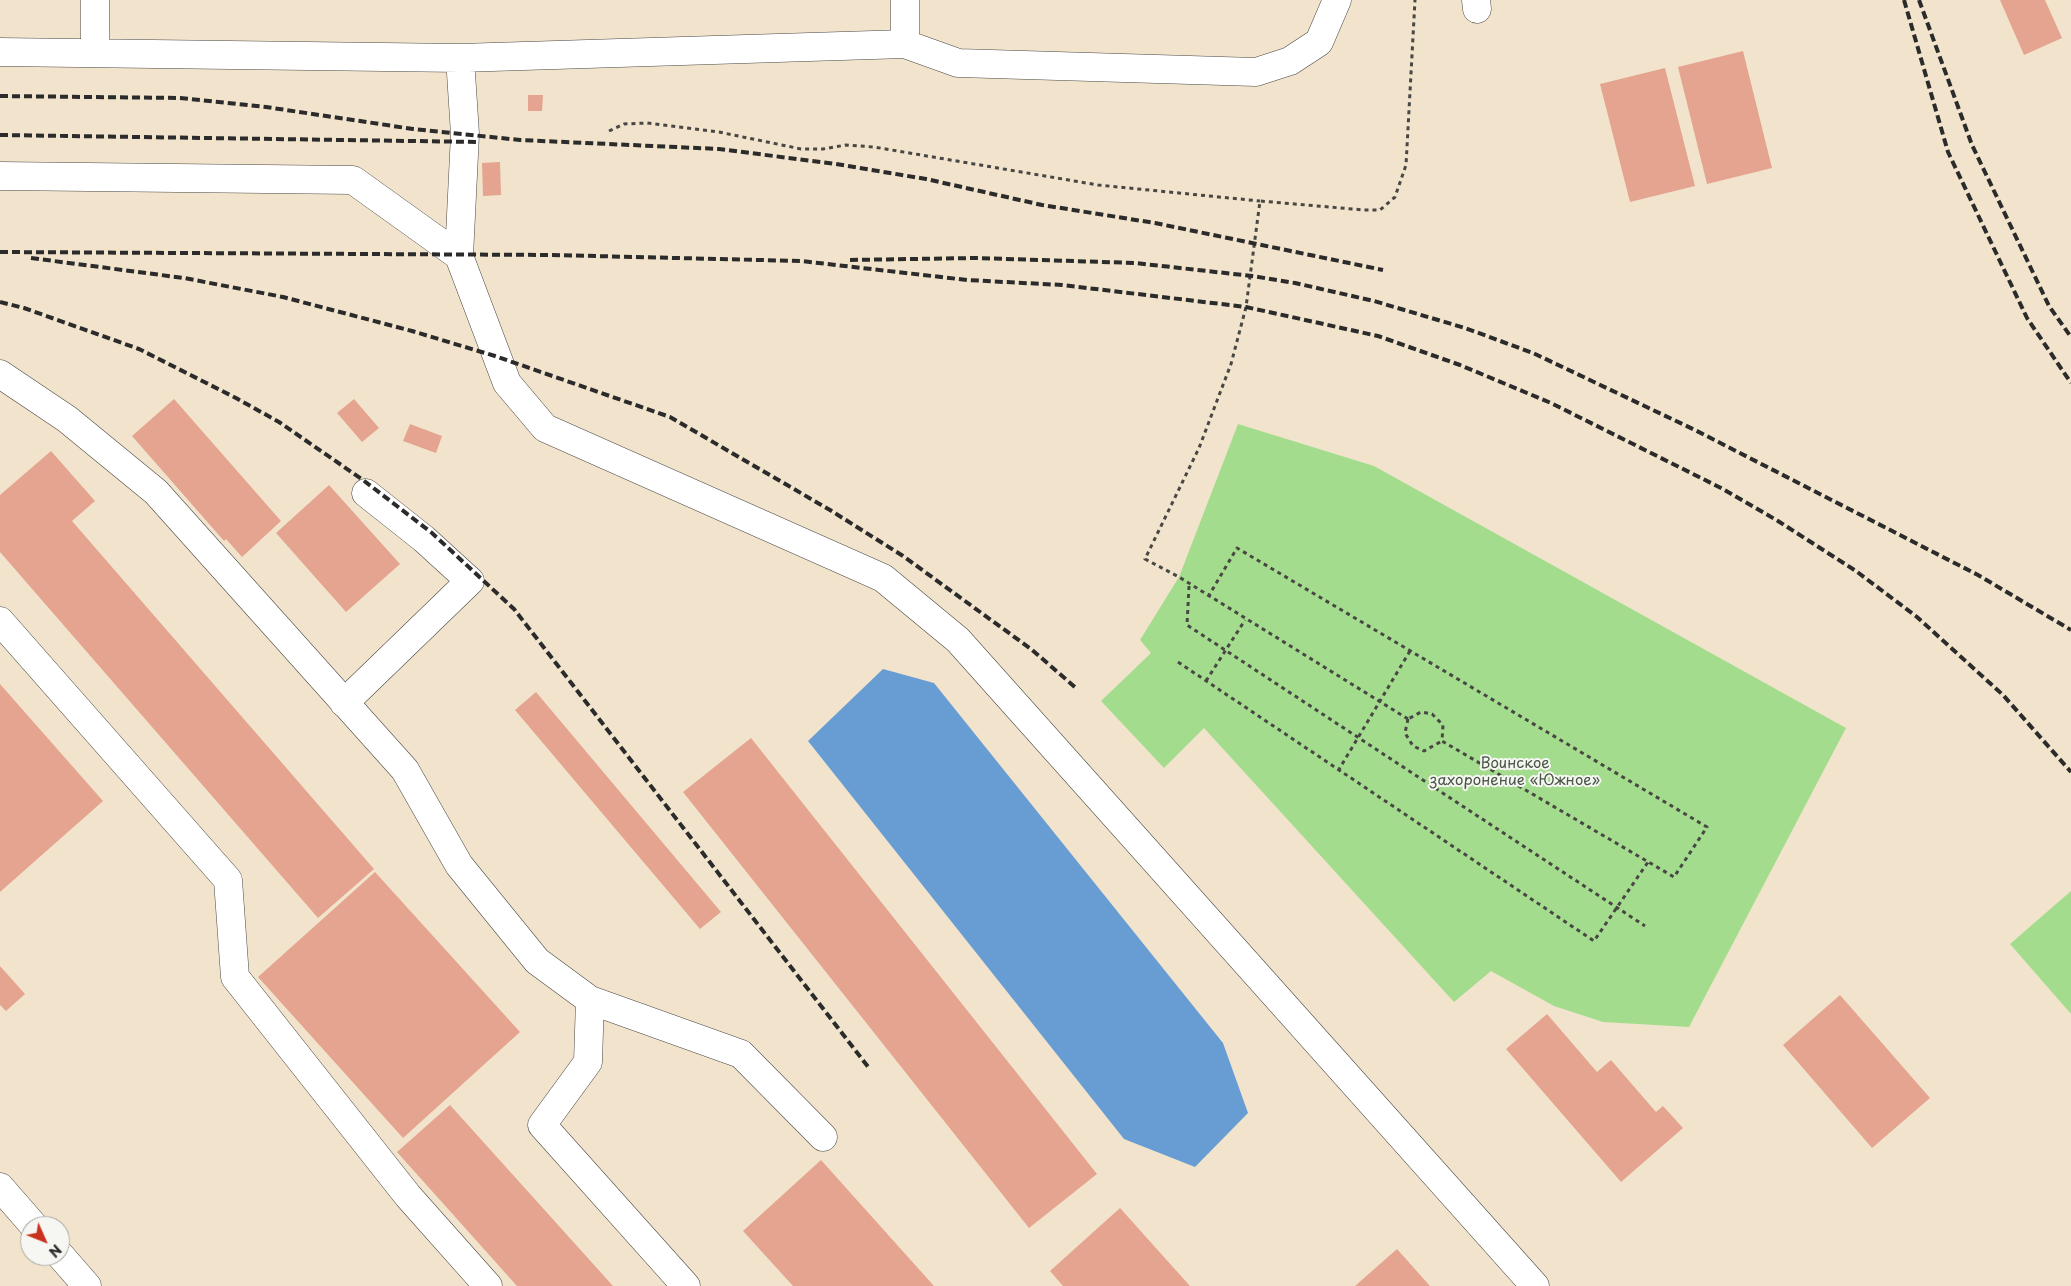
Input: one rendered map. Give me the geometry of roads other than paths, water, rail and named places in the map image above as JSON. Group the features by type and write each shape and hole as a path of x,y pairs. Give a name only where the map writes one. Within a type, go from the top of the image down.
{"lane":[{"path":"95,0 95,53"},
{"path":"905,0 905,44"},
{"path":"0,52 460,58 905,44 958,62 1256,72 1290,61 1318,42 1337,0"},
{"path":"460,58 465,134 460,256 507,384 545,428 883,578 958,640 1535,1286"},
{"path":"0,176 354,180 460,256"},
{"path":"0,374 67,419 156,492 405,770 458,865 537,961 590,1000 741,1054 824,1137"},
{"path":"344,703 470,580 424,539 366,493"},
{"path":"0,621 228,880 235,977 408,1196 488,1286"},
{"path":"590,1000 588,1062 542,1125 686,1286"},
{"path":"0,1187 25,1216"},
{"path":"70,1266 87,1286"}],"water":[{"path":"883,669 934,683 1223,1043 1248,1113 1195,1167 1124,1139 808,741"}],"railway":[{"path":"1904,0 1948,152 2027,318 2071,383"},
{"path":"1919,0 1972,145 2049,306 2071,337"},
{"path":"0,96 180,98 266,107 413,129 520,140 719,149 836,164 926,179 1042,205 1155,223 1383,270"},
{"path":"0,135 480,142"},
{"path":"0,252 552,255 801,261 967,280 1062,285 1246,307 1378,336 1460,365 1551,403 1721,488 1778,521 1856,571 1917,617 2003,695 2071,772"},
{"path":"31,258 184,278 283,297 412,331 495,356 670,417 830,510 903,556 1031,649 1076,688"},
{"path":"850,260 975,258 1135,263 1252,276 1295,283 1374,301 1465,328 1533,353 1695,430 1978,575 2071,630"},
{"path":"0,302 24,308 139,349 236,398 279,422 363,480 432,533 514,609 869,1068"}],"park label":[{"name":"Воинское захоронение «Южное»","path":"1515,772"}]}
